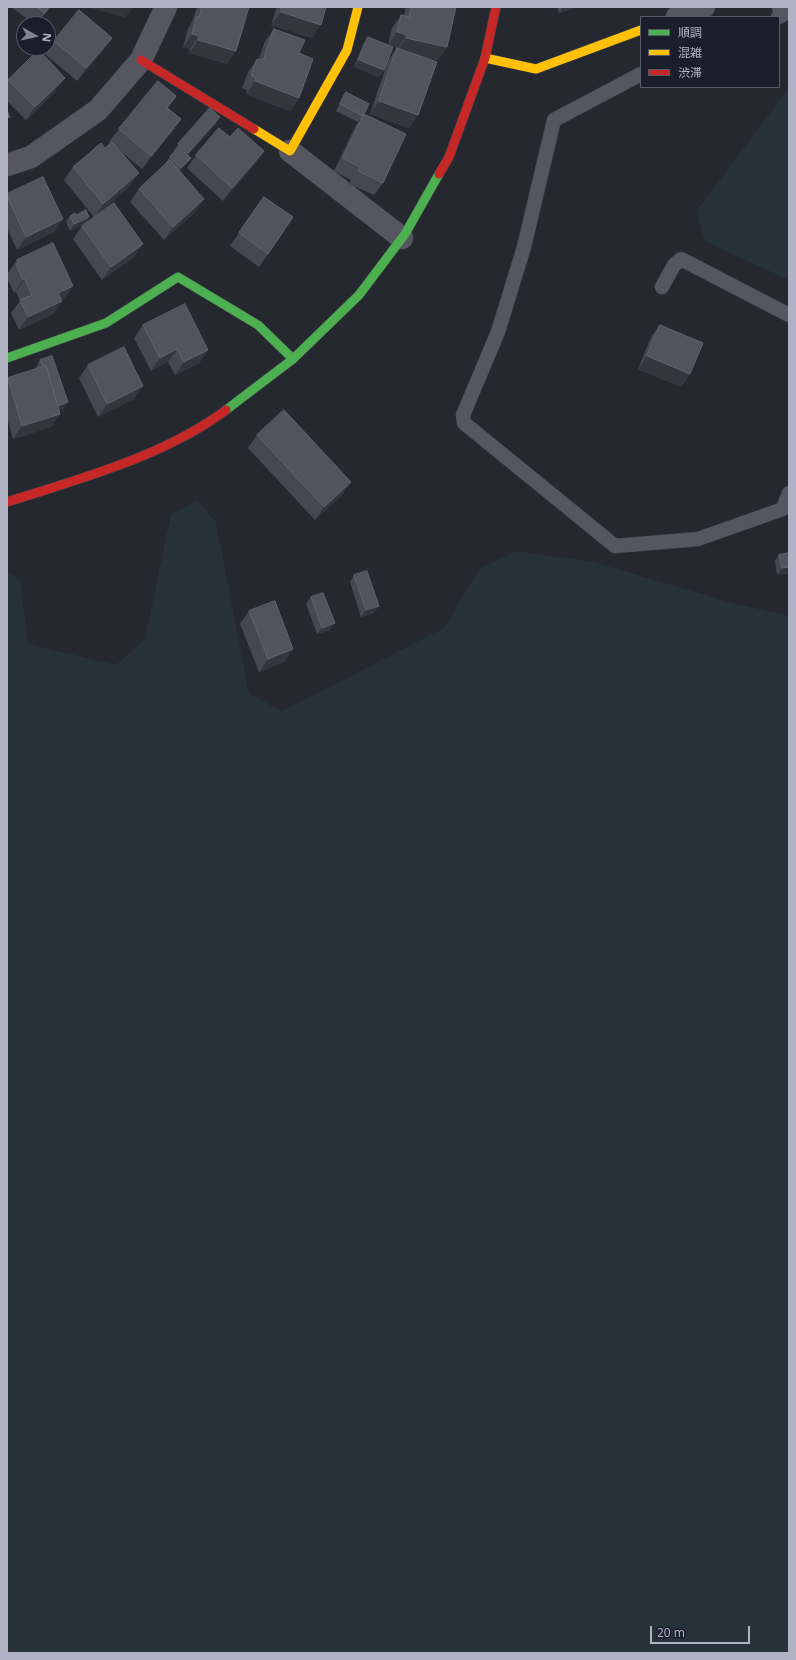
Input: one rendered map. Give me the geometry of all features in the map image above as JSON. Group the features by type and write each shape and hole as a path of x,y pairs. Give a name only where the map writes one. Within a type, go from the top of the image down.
{"street":[{"path":"7,165 31,157 98,110 141,60 166,7"},
{"path":"290,151 347,50 358,7"},
{"path":"7,502 99,472 162,448 218,416 293,359 359,295 402,238 449,157 485,58 496,7"},
{"path":"680,16 704,7"},
{"path":"485,58 536,69 640,30"},
{"path":"141,60 290,151 402,238"},
{"path":"7,358 106,324 178,277 258,325 293,359"}],"lane":[{"path":"779,7 783,15 780,16"},
{"path":"640,75 554,120 522,254 498,332 463,414 464,422 615,546 698,539 783,509 789,493"},
{"path":"662,288 674,265 680,259 789,315"}],"shaded area":[{"path":"789,88 789,280 704,241 697,210"},
{"path":"197,500 216,522 249,694 282,711 444,628 479,569 517,551 594,562 732,603 789,616 789,1653 7,1653 7,572 20,580 28,644 116,665 145,639 171,514"}],"building":[{"path":"37,7 49,7 45,13"},
{"path":"202,7 249,7 236,51 198,40 199,36 192,34 197,16 199,17"},
{"path":"282,7 326,7 321,25 281,12"},
{"path":"412,7 456,7 447,47 406,38 407,35 397,32 401,15 409,17"},
{"path":"79,10 112,38 86,68 56,43 56,39"},
{"path":"274,29 305,40 299,53 313,59 299,98 255,81 256,78 251,75 257,59 263,60"},
{"path":"368,37 393,47 384,70 359,60"},
{"path":"397,48 437,62 418,115 379,101"},
{"path":"33,56 45,56 65,78 35,107 8,80"},
{"path":"158,81 176,96 167,108 181,119 151,156 119,129"},
{"path":"346,92 369,104 363,116 340,104"},
{"path":"210,108 220,117 188,153 178,144"},
{"path":"7,111 10,117 7,118"},
{"path":"364,114 406,134 383,183 358,171 360,167 343,158"},
{"path":"219,128 230,137 238,128 264,151 232,188 196,155"},
{"path":"112,142 139,173 103,204 73,167 101,143 105,148"},
{"path":"179,147 191,158 181,168 170,157"},
{"path":"170,160 204,199 173,227 139,189"},
{"path":"43,177 63,219 26,237 7,194"},
{"path":"264,197 293,217 268,254 239,233"},
{"path":"114,203 143,244 111,267 82,226"},
{"path":"86,210 89,217 74,224 70,216"},
{"path":"53,243 73,286 58,293 62,301 28,317 20,300 32,295 16,264 18,263 17,260"},
{"path":"185,304 208,350 184,362 177,349 160,358 143,325"},
{"path":"660,325 703,343 690,374 647,356"},
{"path":"124,347 143,386 107,404 88,365"},
{"path":"52,356 68,402 58,406 46,366 43,367 40,360"},
{"path":"46,366 60,414 22,426 8,378"},
{"path":"284,410 351,482 324,507 257,435"},
{"path":"789,553 789,567 782,568 779,555"},
{"path":"367,571 379,606 366,610 354,575"},
{"path":"323,593 335,623 322,628 311,597"},
{"path":"275,601 293,649 268,659 249,611"}],"traffic: fast":[{"path":"226,410 293,359 359,295 405,234 439,174"},
{"path":"7,358 106,323 178,277 258,325 293,359"}],"traffic: slow":[{"path":"254,129 290,151 347,50 358,7"},
{"path":"485,58 536,69 640,30"}],"traffic: jam":[{"path":"439,174 449,157 485,58 496,7"},
{"path":"141,60 254,129"},
{"path":"7,502 121,465 176,441 226,410"}]}
